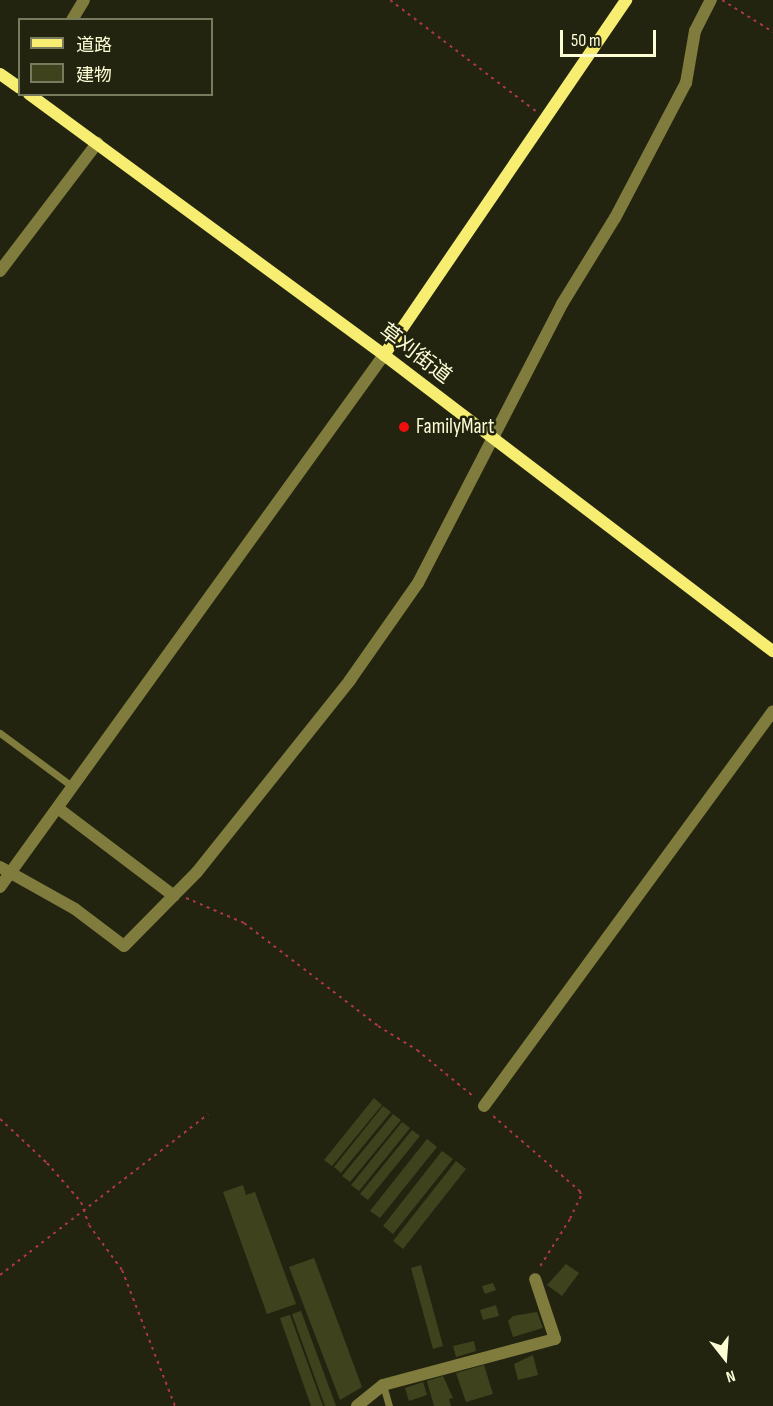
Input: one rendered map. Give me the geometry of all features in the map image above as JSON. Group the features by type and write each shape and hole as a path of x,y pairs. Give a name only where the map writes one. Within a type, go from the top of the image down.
{"street":[{"path":"73,18 84,0"},
{"path":"0,887 11,875 384,355 543,118 626,0"},
{"path":"0,867 75,909 124,946 175,895 351,680 418,583 491,436 686,83 695,31 711,0"},
{"path":"0,74 18,87"},
{"name":"草刈街道","path":"32,96 384,355 773,651"},
{"path":"0,271 97,143"},
{"path":"484,1106 773,711"},
{"path":"59,808 175,895"},
{"path":"357,1406 382,1385 555,1339 535,1279"}],"lane":[{"path":"0,733 73,787"},
{"path":"382,1385 388,1406"}],"path":[{"path":"390,0 543,118"},
{"path":"722,0 773,32"},
{"path":"175,895 244,923 378,1026 417,1050 580,1191 570,1219 535,1279"},
{"path":"0,1275 208,1114"},
{"path":"0,1119 47,1163 81,1202 89,1226 122,1270 175,1406"}],"building":[{"path":"374,1098 382,1105 332,1166 324,1160"},
{"path":"383,1106 391,1112 341,1173 334,1167"},
{"path":"393,1114 401,1120 350,1182 342,1176"},
{"path":"402,1122 410,1128 359,1191 351,1185"},
{"path":"412,1130 420,1136 368,1200 360,1194"},
{"path":"427,1139 437,1147 380,1218 370,1211"},
{"path":"442,1151 453,1159 393,1234 383,1226"},
{"path":"456,1161 466,1169 403,1249 393,1241"},
{"path":"243,1185 246,1195 255,1192 296,1304 267,1314 223,1192"},
{"path":"314,1258 362,1387 340,1400 289,1267"},
{"path":"566,1264 579,1273 562,1296 547,1285"},
{"path":"421,1265 443,1346 433,1349 411,1268"},
{"path":"493,1283 496,1290 485,1294 482,1286"},
{"path":"496,1305 499,1316 483,1320 480,1310"},
{"path":"301,1311 336,1406 325,1406 292,1314"},
{"path":"537,1312 543,1328 513,1337 508,1321 513,1316"},
{"path":"290,1315 323,1406 311,1406 280,1318"},
{"path":"474,1341 476,1351 456,1357 453,1346"},
{"path":"533,1355 538,1375 518,1380 514,1364"},
{"path":"484,1365 493,1394 466,1402 456,1373"},
{"path":"443,1376 453,1398 449,1399 451,1406 434,1406 427,1381"},
{"path":"423,1382 427,1395 409,1401 405,1388"}],"place":[{"name":"FamilyMart","path":"404,427"}]}
